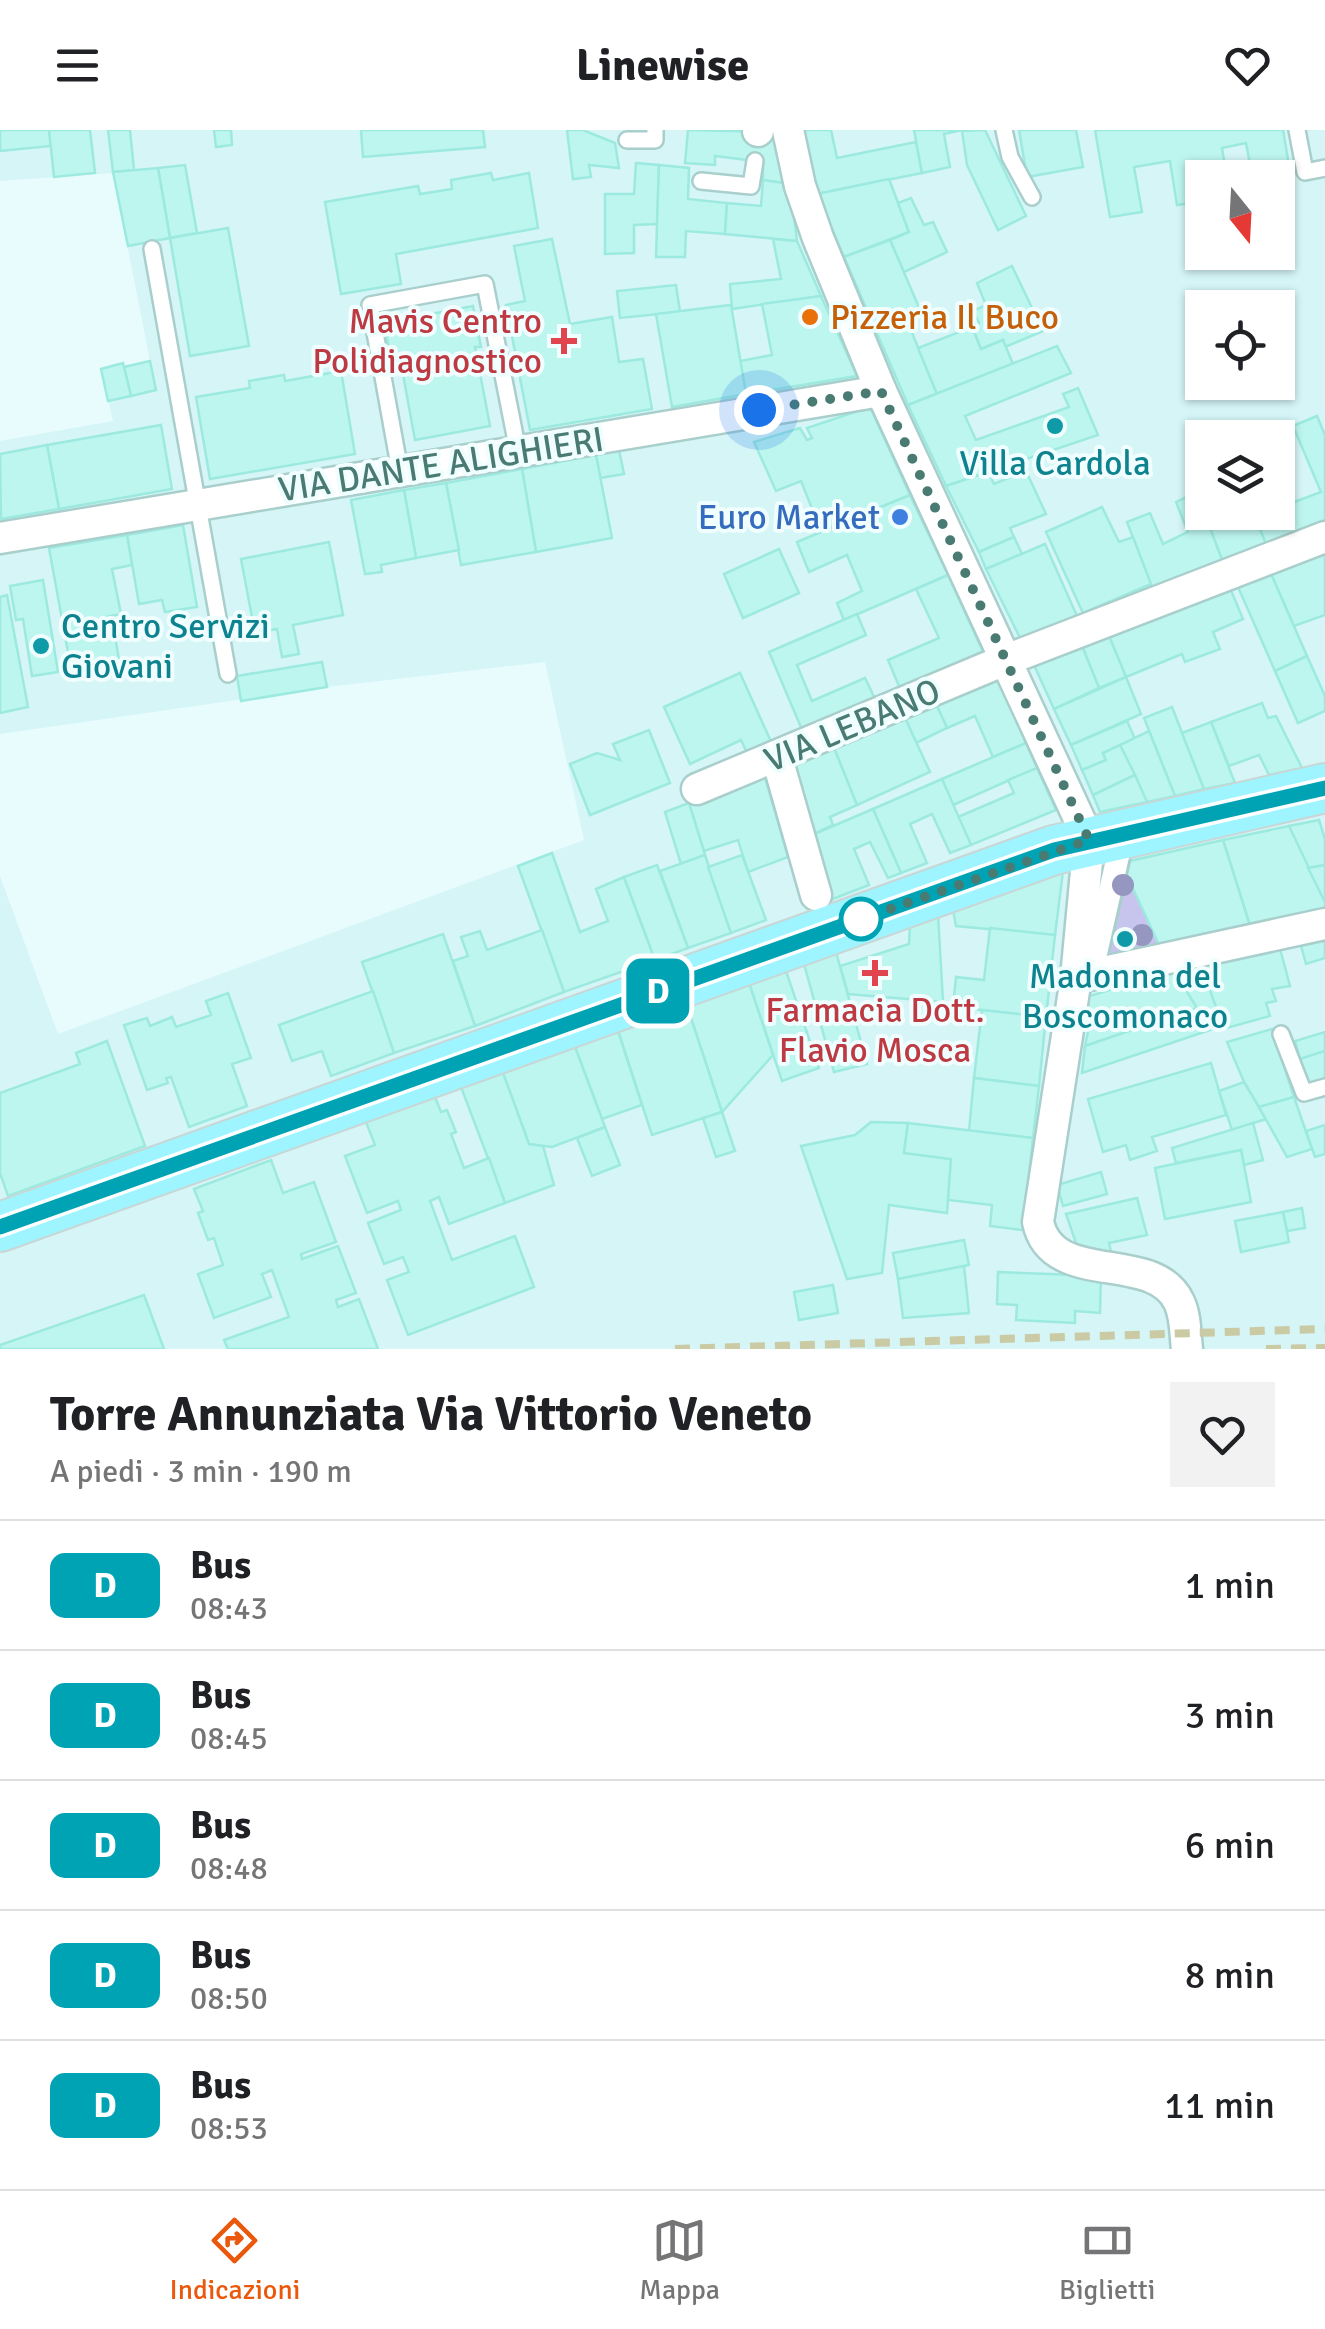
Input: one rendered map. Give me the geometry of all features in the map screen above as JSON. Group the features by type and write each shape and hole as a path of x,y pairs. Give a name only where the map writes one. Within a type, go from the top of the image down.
{"main road":[{"path":"0,1227 859,920 1325,788"}],"street":[{"path":"788,130 800,186 818,238 881,391 1007,660 1103,848 1085,970 1039,1214 1043,1240 1056,1254 1163,1284 1178,1298 1187,1349"},
{"name":"VIA DANTE ALIGHIERI","path":"0,538 881,391"},
{"name":"VIA LEBANO","path":"698,789 1007,660 1325,537"},
{"path":"777,758 816,895"},
{"path":"1085,970 1325,924"}],"lane":[{"path":"627,140 655,140 655,130"},
{"path":"1004,130 1010,157 1032,196"},
{"path":"1297,130 1305,172 1325,168"},
{"path":"701,181 751,186 757,140"},
{"path":"152,249 228,674"},
{"path":"400,471 370,305 485,284 518,452"},
{"path":"1282,1034 1304,1093 1325,1087"}],"shaded area":[{"path":"0,130 1325,130 1325,1349 0,1349 0,876 58,1034 584,840 545,662 327,687 0,734 0,441 113,421 101,369 150,361 113,173 0,181"},
{"path":"1118,856 1162,951 1094,962"}],"building":[{"path":"0,130 49,130 51,146 0,151"},
{"path":"49,130 90,130 95,173 54,177"},
{"path":"108,130 130,130 134,170 113,172"},
{"path":"214,130 231,130 232,145 216,147"},
{"path":"361,130 483,130 485,147 363,157"},
{"path":"567,130 583,130 615,143 619,168 589,165 591,177 573,179"},
{"path":"688,130 772,132 790,184 763,180 763,162 715,156 715,165 685,163"},
{"path":"802,130 831,130 837,158 916,142 922,173 817,194"},
{"path":"914,130 962,130 944,134 950,167 922,173"},
{"path":"985,130 1026,216 998,230 967,165 962,131"},
{"path":"1019,130 1076,130 1083,167 1027,177"},
{"path":"1095,130 1283,130 1288,160 1249,160 1246,143 1222,148 1224,160 1185,160 1185,204 1177,205 1170,161 1134,167 1142,212 1110,217"},
{"path":"636,163 659,165 657,224 634,225 634,253 605,254 605,194 634,194"},
{"path":"185,165 197,233 170,238 158,168"},
{"path":"659,165 689,168 688,199 727,203 725,234 686,231 685,257 656,257"},
{"path":"158,168 170,238 128,246 113,172"},
{"path":"491,173 493,180 529,173 538,228 396,254 401,284 341,294 325,202 418,186 420,194 452,189 451,180"},
{"path":"889,179 909,232 844,257 817,194"},
{"path":"763,180 790,184 797,241 725,234 727,203 761,206"},
{"path":"911,198 924,225 933,222 947,252 904,272 890,240 909,232 898,203"},
{"path":"228,228 249,346 190,356 170,238"},
{"name":"Mavis Centro Polidiagnostico","path":"552,239 570,324 612,317 619,362 643,359 652,409 530,430 506,305 525,301 514,246"},
{"path":"773,239 797,241 821,296 732,309 730,284 781,279"},
{"path":"890,240 921,312 906,318 937,394 908,405 844,257"},
{"path":"1012,266 1043,331 1005,347 1003,340 981,349 972,327 979,323 973,311 986,305 977,283"},
{"path":"676,285 680,312 620,318 617,291"},
{"path":"821,296 857,376 746,394 740,361 772,355 762,304"},
{"path":"731,305 746,394 672,407 656,314"},
{"path":"473,306 481,347 475,347 490,426 415,440 402,369 394,371 384,323"},
{"path":"972,327 981,349 1003,340 1013,364 937,394 918,348"},
{"name":"Villa Cardola","path":"1057,346 1071,373 965,416 976,440 1069,407 1063,394 1078,388 1098,435 946,486 908,405"},
{"path":"150,361 156,390 131,396 124,367"},
{"path":"123,363 131,396 108,401 101,369"},
{"path":"341,371 355,454 210,479 196,397 250,388 249,381 284,375 285,381"},
{"path":"870,407 910,495 821,531 801,481 776,491 754,442 800,428 807,440 812,438 807,428"},
{"path":"1317,416 1325,435 1325,522 1266,544 1260,530 1295,530 1295,502 1321,492 1295,425"},
{"path":"161,425 172,489 59,509 47,445"},
{"path":"47,445 59,509 1,519 0,454"},
{"path":"619,450 624,474 600,478 596,455"},
{"path":"596,455 612,538 536,552 522,469"},
{"path":"522,469 536,552 461,565 446,483"},
{"path":"1026,471 1046,514 1010,528 1014,537 979,552 946,486 988,472 994,484"},
{"path":"446,483 459,550 416,558 404,490"},
{"path":"404,490 416,558 381,565 382,572 365,574 351,500"},
{"path":"910,495 948,575 844,620 837,603 862,591 847,555 809,572 797,542"},
{"path":"1185,498 1185,524 1176,502"},
{"path":"1102,507 1119,542 1133,537 1151,584 1083,613 1046,532"},
{"path":"1150,513 1163,544 1188,532 1211,530 1223,562 1153,590 1127,522"},
{"path":"183,525 197,607 165,612 162,600 139,604 127,535"},
{"path":"1211,530 1260,530 1266,544 1223,562"},
{"path":"127,535 132,565 112,569 121,614 101,618 104,638 115,636 120,666 72,674 49,548"},
{"path":"1014,537 1022,554 986,569 979,552"},
{"path":"329,542 343,615 293,625 299,654 282,657 277,629 255,633 241,559"},
{"path":"1045,544 1077,616 1021,640 986,569"},
{"path":"779,549 799,593 743,618 724,574"},
{"path":"1325,553 1325,615 1294,626 1271,574"},
{"path":"1271,574 1307,656 1275,671 1238,587"},
{"path":"948,575 984,654 901,691 888,660 939,638 916,589"},
{"name":"Centro Servizi Giovani","path":"43,580 58,672 32,676 23,619 16,620 10,586"},
{"path":"1230,588 1243,619 1213,632 1220,649 1185,662 1182,654 1126,677 1109,636"},
{"path":"7,595 28,707 0,713 0,597"},
{"path":"857,614 866,635 797,665 812,701 865,678 876,701 803,732 769,652"},
{"path":"1109,636 1126,677 1099,688 1082,646"},
{"path":"1082,646 1099,688 1054,709 1034,665"},
{"path":"1307,656 1325,696 1325,711 1298,723 1275,671"},
{"path":"322,662 327,687 241,701 237,676"},
{"path":"740,673 773,746 749,757 741,740 690,764 664,707"},
{"path":"997,676 1026,743 993,757 975,716 947,728 936,704"},
{"path":"1126,677 1141,714 1071,745 1054,709"},
{"path":"1262,703 1268,718 1276,716 1302,768 1269,775 1259,755 1229,766 1211,722"},
{"path":"936,704 947,728 916,743 905,718"},
{"path":"1172,707 1204,789 1175,796 1144,718"},
{"path":"905,718 930,772 857,805 834,748"},
{"path":"1127,721 1135,739 1103,753 1106,760 1082,770 1071,745"},
{"path":"1211,722 1235,783 1204,789 1182,733"},
{"path":"649,730 670,783 590,815 570,764 597,753 620,760 613,744"},
{"path":"1149,731 1175,796 1147,802 1120,745"},
{"path":"1026,743 1037,768 953,805 942,779"},
{"path":"1120,745 1135,775 1093,795 1082,770 1106,760 1103,753"},
{"path":"834,748 857,805 830,817 833,825 812,835 794,764"},
{"path":"1037,768 1056,810 971,845 958,817 1014,793 1008,780"},
{"path":"764,774 788,857 748,872 738,840 704,851 689,803"},
{"path":"1135,775 1147,802 1100,812 1093,795"},
{"path":"942,779 971,845 950,853 932,814 910,824 927,863 901,873 873,809"},
{"path":"689,803 705,855 681,864 665,812"},
{"path":"873,809 901,873 888,878 870,842 854,849 869,885 830,900 812,835"},
{"path":"1319,820 1325,839 1325,865 1308,868 1289,826"},
{"path":"1289,826 1325,902 1325,917 1252,932 1223,840"},
{"path":"1223,840 1252,932 1162,951 1121,863"},
{"path":"552,853 580,932 608,921 596,889 624,877 655,960 564,992 518,866"},
{"path":"705,855 731,933 688,948 660,871"},
{"path":"742,855 766,920 731,933 708,867"},
{"path":"657,865 688,948 655,960 624,877"},
{"path":"1325,865 1325,902 1308,868"},
{"path":"1063,871 1055,935 956,926 953,910"},
{"path":"938,914 943,1002 848,994 840,966 909,944 910,925"},
{"path":"990,928 1055,935 1046,1017 953,1007 956,977 984,980"},
{"path":"542,930 564,992 475,1026 453,961 468,956 461,937 480,931 487,950"},
{"path":"443,934 475,1026 394,1053 362,962"},
{"path":"1325,936 1325,958 1306,964 1300,942"},
{"path":"1279,945 1290,986 1272,989 1276,1001 1266,1003 1270,1016 1223,1029 1200,963"},
{"path":"836,952 867,1064 834,1072 804,964"},
{"path":"1200,963 1219,1015 1204,1020 1174,971"},
{"path":"786,971 819,1068 782,1081 749,983"},
{"path":"1174,971 1197,1008 1085,1046 1091,1017 1086,997"},
{"path":"749,983 773,1055 722,1112 687,1006"},
{"path":"373,991 394,1053 331,1076 322,1051 292,1061 279,1025"},
{"path":"228,993 251,1058 232,1064 247,1106 189,1127 171,1077 166,1078 168,1083 147,1090 124,1025 147,1018 150,1026 172,1017 176,1027 211,1015 206,1001"},
{"path":"687,1006 722,1112 652,1135 618,1031"},
{"path":"1197,1008 1210,1030 1082,1073 1085,1046"},
{"path":"982,1010 1046,1017 1039,1086 974,1078"},
{"path":"1272,1029 1294,1097 1259,1107 1227,1042"},
{"path":"618,1031 642,1105 602,1119 575,1047"},
{"path":"1325,1032 1325,1051 1300,1059 1295,1041"},
{"path":"107,1041 145,1146 8,1196 0,1173 0,1093 80,1064 76,1053"},
{"path":"575,1047 605,1127 552,1147 529,1144 503,1073"},
{"path":"1325,1051 1325,1079 1308,1084 1300,1059"},
{"path":"1211,1063 1226,1115 1152,1137 1157,1151 1130,1160 1126,1145 1103,1152 1088,1099"},
{"path":"503,1073 529,1144 543,1146 554,1185 505,1203 461,1087"},
{"path":"974,1078 1039,1086 1033,1138 969,1131"},
{"path":"1244,1082 1266,1119 1232,1130 1219,1091"},
{"path":"435,1097 441,1112 447,1110 456,1132 451,1134 464,1168 489,1158 505,1203 449,1224 439,1197 430,1201 452,1260 515,1236 534,1287 408,1335 387,1280 409,1272 403,1257 384,1264 368,1223 401,1210 398,1201 367,1213 345,1156 375,1145 366,1122"},
{"path":"1294,1097 1312,1149 1287,1157 1259,1107"},
{"path":"722,1112 735,1151 716,1157 703,1118"},
{"path":"871,1122 908,1123 904,1153 951,1159 947,1213 889,1205 882,1273 847,1279 801,1146 855,1135"},
{"path":"908,1123 1033,1138 1023,1230 990,1226 992,1205 948,1200 951,1159 904,1153"},
{"path":"1253,1123 1263,1160 1244,1165 1241,1150 1176,1163 1172,1148"},
{"path":"1325,1125 1325,1154 1315,1157 1306,1131"},
{"path":"605,1127 620,1165 592,1176 577,1138"},
{"path":"1241,1150 1251,1202 1165,1219 1155,1168"},
{"path":"271,1160 283,1193 314,1182 336,1242 301,1254 302,1259 338,1246 356,1293 336,1300 338,1307 359,1299 378,1349 228,1349 224,1340 289,1317 272,1270 262,1274 271,1297 214,1318 198,1274 223,1265 214,1238 208,1240 194,1189"},
{"path":"1101,1172 1107,1194 1063,1206 1057,1185"},
{"path":"1137,1198 1147,1235 1109,1243 1112,1256 1078,1249 1066,1214"},
{"path":"1302,1208 1305,1228 1287,1231 1283,1212"},
{"path":"1283,1212 1289,1242 1241,1252 1235,1221"},
{"path":"964,1240 969,1265 898,1279 893,1253"},
{"path":"964,1266 969,1313 903,1318 898,1279"},
{"path":"998,1272 1101,1276 1100,1313 1075,1311 1075,1323 1016,1320 1017,1305 997,1304"},
{"path":"833,1285 838,1313 799,1320 794,1292"},
{"path":"144,1295 164,1349 0,1349 0,1345"}],"railway":[{"path":"675,1349 1325,1329"},
{"path":"1266,1349 1325,1348"}],"bus line":[{"name":"D","path":"0,1227 1054,850 1325,788"}],"place":[{"name":"Pizzeria Il Buco","path":"810,317"},
{"name":"Mavis Centro Polidiagnostico","path":"564,341"},
{"name":"Villa Cardola","path":"1055,426"},
{"name":"Euro Market","path":"900,517"},
{"name":"Centro Servizi Giovani","path":"41,646"},
{"name":"Madonna del Boscomonaco","path":"1125,939"},
{"name":"Farmacia Dott. Flavio Mosca","path":"875,973"}],"route":[{"path":"759,410 881,391 1089,840 861,919"}]}
